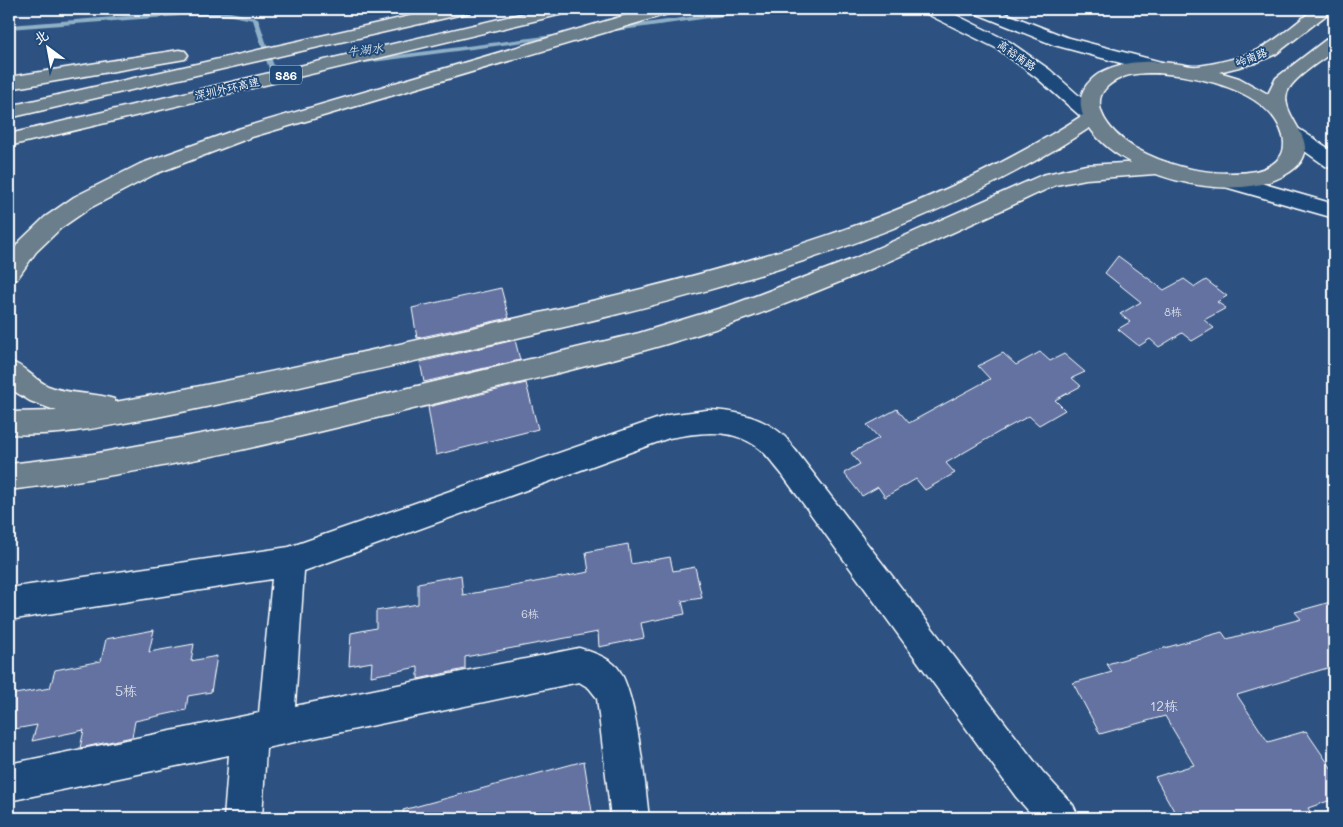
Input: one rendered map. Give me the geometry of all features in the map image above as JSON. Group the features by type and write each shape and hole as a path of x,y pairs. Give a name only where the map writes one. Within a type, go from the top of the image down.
{"main road":[{"path":"9,82 103,69 434,9"},
{"name":"深圳外环高速","path":"9,112 463,9"},
{"name":"深圳外环高速","path":"9,140 562,9"},
{"path":"9,273 38,237 64,214 98,192 181,155 245,133 665,9"},
{"name":"岭南路","path":"1194,71 1232,64 1270,50 1325,9"},
{"path":"1276,111 1277,95 1283,82 1334,42"},
{"path":"1158,67 1194,71 1248,91 1276,111 1292,133 1295,144 1293,154 1282,167 1263,176 1226,180 1204,178 1162,168 1125,150 1105,134 1093,117 1090,96 1102,80 1125,70 1158,67"},
{"path":"9,423 27,424 82,420 290,379 723,277 849,236 925,206 1018,163 1093,117"},
{"path":"9,477 92,466 275,432 639,344 743,310 861,265 1050,180 1086,172 1162,168"},
{"path":"9,371 13,377 44,396 83,406 138,409"}],"street":[{"name":"高裕南路","path":"931,9 990,37 1007,48 1040,72 1093,117"},
{"name":"高裕南路","path":"981,9 1060,41 1158,67"},
{"path":"1292,133 1334,162"},
{"path":"1226,180 1334,211"},
{"path":"9,604 289,562 668,427 702,420 737,423 768,439 791,464 1029,784 1060,818"},
{"path":"243,818 262,729 289,562"},
{"path":"9,783 262,729 579,665 591,668 602,675 612,692 630,818"}],"building":[{"path":"1118,256 1164,290 1184,279 1195,287 1206,280 1227,296 1217,302 1226,308 1204,320 1214,328 1192,341 1182,333 1159,347 1150,339 1139,346 1118,329 1130,322 1120,314 1141,302 1105,273"},
{"path":"501,288 509,318 417,338 412,308"},
{"path":"515,340 520,360 424,382 420,362"},
{"path":"1040,352 1050,361 1064,354 1085,372 1072,378 1081,386 1055,400 1065,410 1039,425 1029,416 999,432 946,463 955,473 925,490 916,479 885,497 878,487 862,496 844,473 860,464 851,453 879,438 867,425 897,409 909,423 990,379 978,366 1003,353 1016,365"},
{"path":"526,383 538,429 436,455 428,407"},
{"path":"628,544 631,564 670,557 673,571 695,567 702,598 682,601 685,614 641,623 644,638 599,647 598,632 465,657 465,669 418,679 418,667 371,676 372,662 349,666 351,633 376,628 376,611 418,604 418,583 461,575 463,595 503,588 589,572 586,552"},
{"path":"1334,601 1334,666 1237,695 1268,742 1306,731 1334,772 1334,799 1308,808 1314,818 1178,818 1155,777 1194,765 1165,716 1100,734 1073,683 1112,672 1107,664 1222,632 1227,639 1301,619 1295,612"},
{"path":"154,630 149,652 194,644 191,661 217,656 211,692 188,696 186,710 135,721 132,737 80,748 84,730 32,741 37,725 9,730 9,695 50,688 55,670 101,661 106,639"},
{"path":"584,761 593,818 404,818 403,810"}],"waterway":[{"name":"牛湖水","path":"608,30 760,9"},
{"name":"牛湖水","path":"9,27 180,14 226,13 256,19 272,71 293,69"},
{"name":"牛湖水","path":"350,63 561,36"}]}
